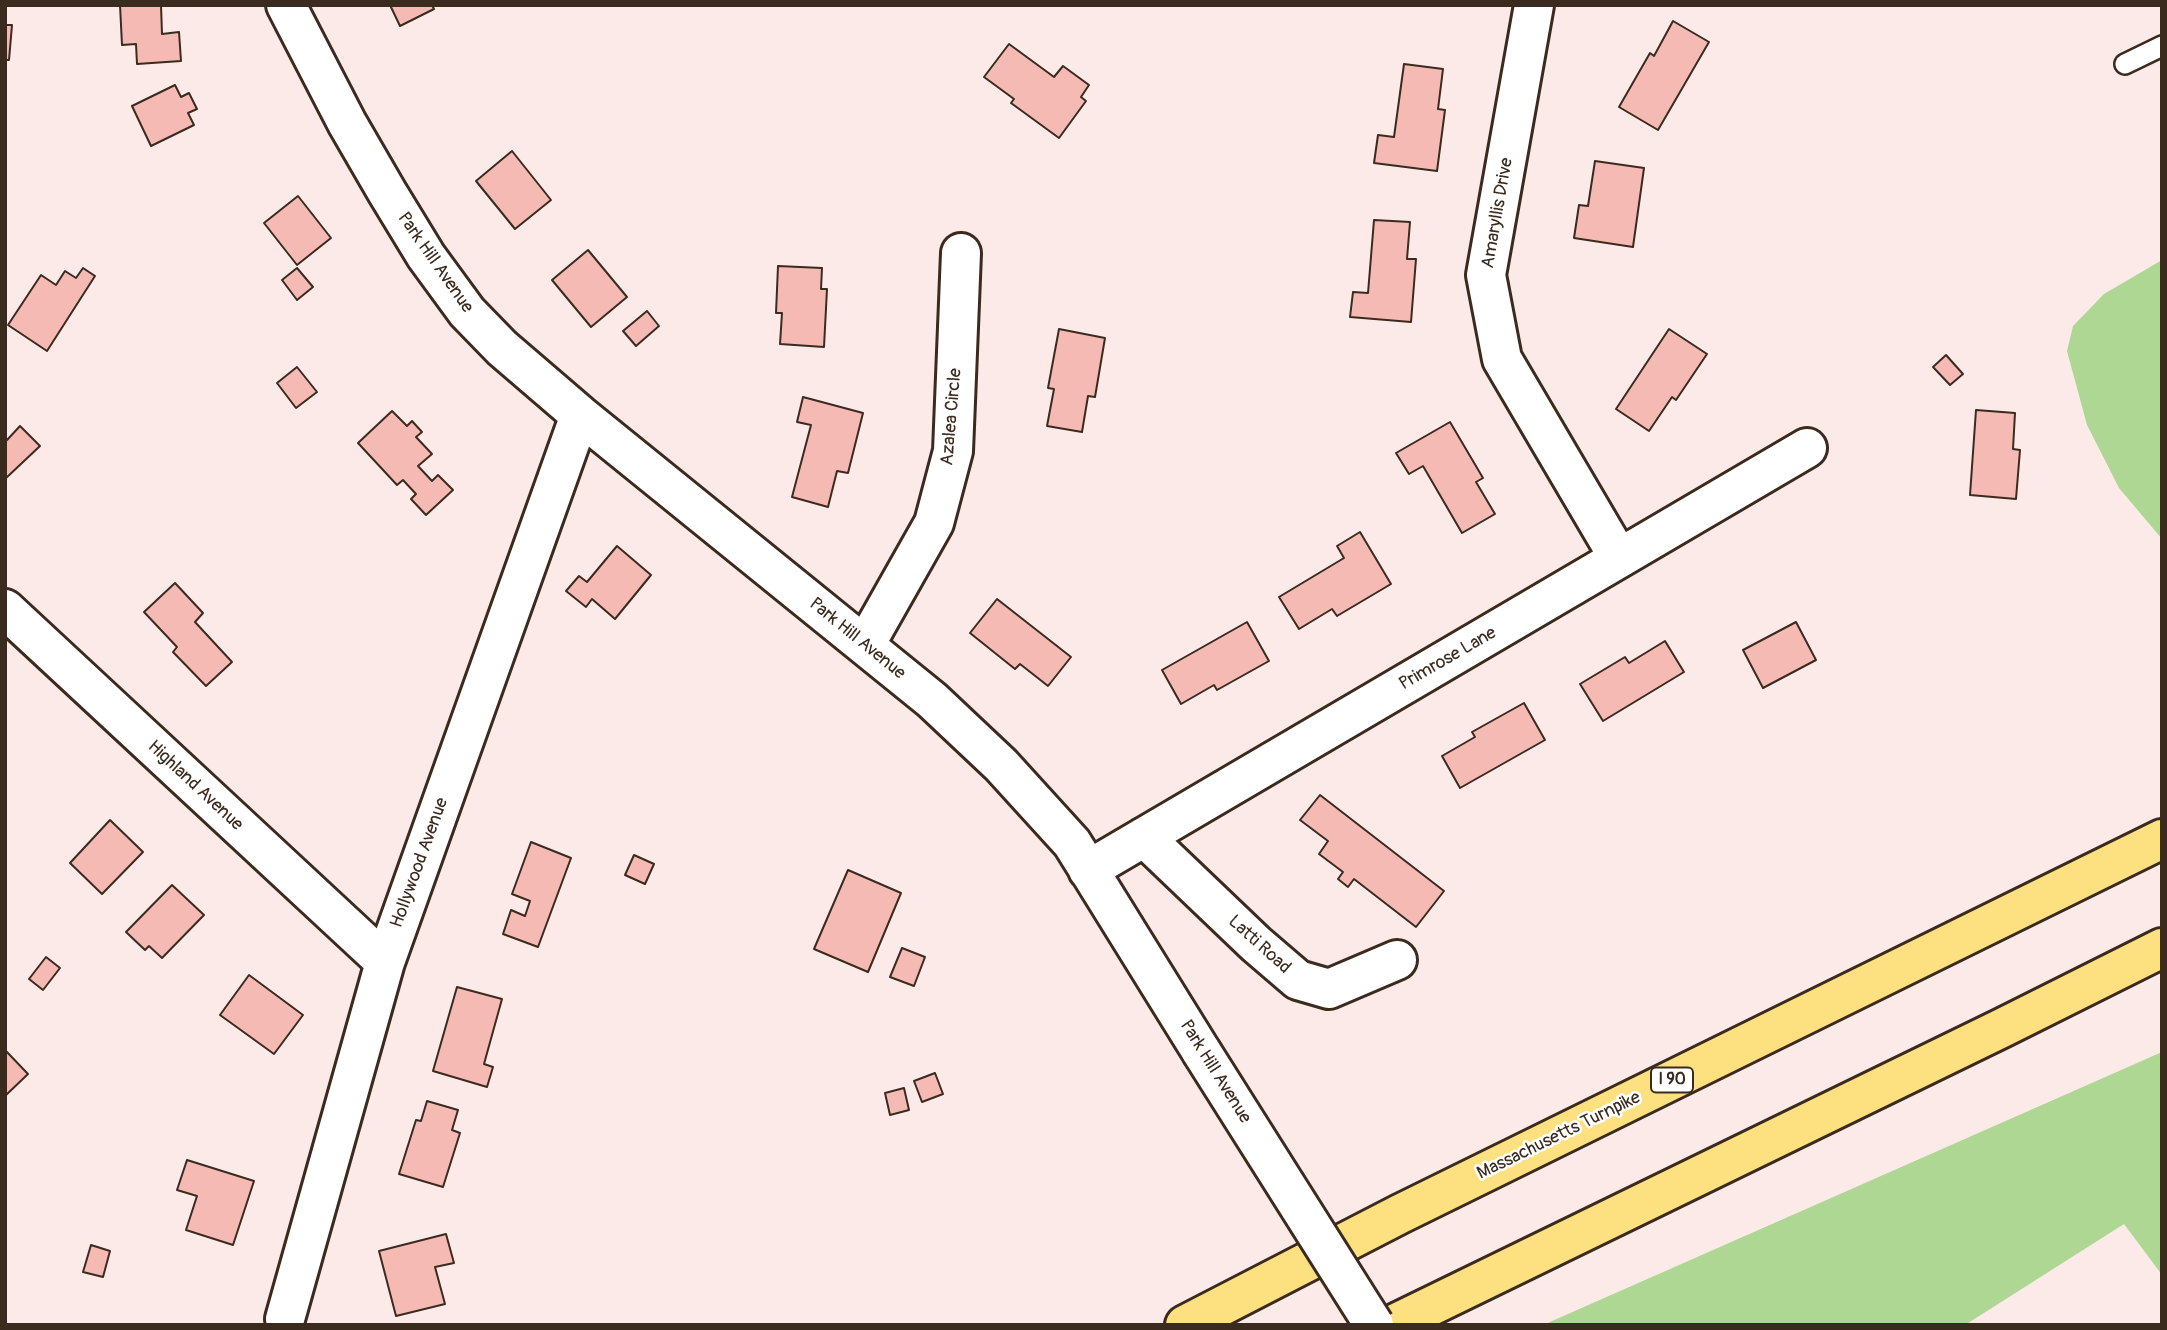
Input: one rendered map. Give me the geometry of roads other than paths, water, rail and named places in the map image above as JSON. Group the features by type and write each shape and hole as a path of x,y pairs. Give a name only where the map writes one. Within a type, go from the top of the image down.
{"highway":[{"name":"Massachusetts Turnpike","path":"1185,1325 1413,1208 2162,839"},
{"path":"1392,1325 2162,948"}],"street":[{"name":"Park Hill Avenue","path":"286,5 347,123 387,192 467,312 502,348 580,415 932,700 1001,765 1072,843 1374,1325"},
{"name":"Amaryllis Drive","path":"1534,5 1486,275 1502,359 1619,558"},
{"name":"Azalea Circle","path":"865,646 934,523 953,451 961,253"},
{"name":"Hollywood Avenue","path":"285,1319 384,962 580,415"},
{"name":"Primrose Lane","path":"1088,870 1807,448"},
{"name":"Highland Avenue","path":"5,609 384,962"},
{"name":"Latti Road","path":"1144,837 1256,944 1298,980 1329,989 1397,960"}],"lane":[{"path":"2125,64 2162,46"}]}
